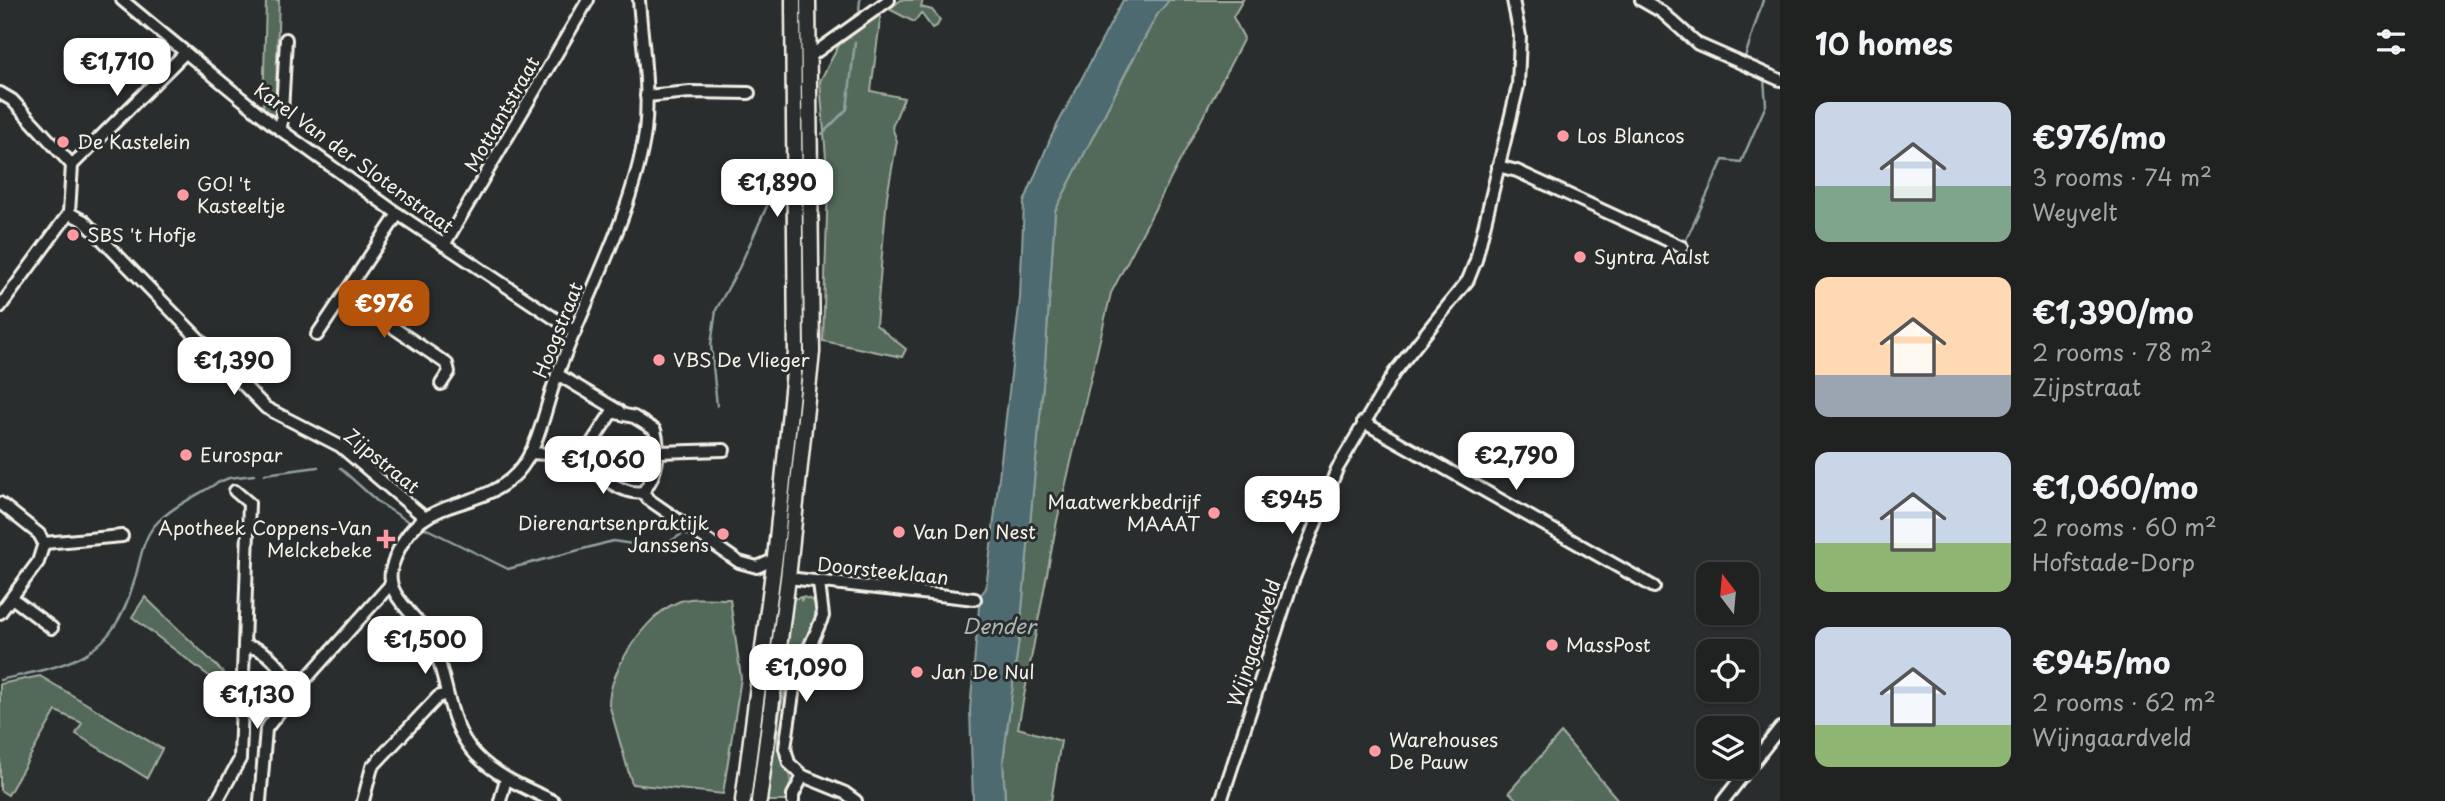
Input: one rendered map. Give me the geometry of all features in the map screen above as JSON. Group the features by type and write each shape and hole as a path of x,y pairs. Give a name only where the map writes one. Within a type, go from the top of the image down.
{"main road":[{"path":"743,801 796,352 793,0"},
{"path":"759,801 788,578 812,352 808,0"},
{"path":"774,554 788,578"},
{"path":"769,596 776,580 788,578"}],"street":[{"name":"Karel Van der Slotenstraat","path":"122,0 269,122 398,214 575,332"},
{"name":"Mottantstraat","path":"444,245 589,0"},
{"name":"Hoogstraat","path":"424,517 505,483 521,468 530,453 557,374 632,185 642,151 646,96 639,0"},
{"path":"809,57 889,0"},
{"name":"Wijngaardveld","path":"1221,801 1313,524 1337,469 1363,422 1422,335 1468,280 1480,247 1518,86 1521,56 1513,0"},
{"path":"1642,0 1662,12 1698,44 1780,80"},
{"path":"281,130 286,39"},
{"path":"0,307 69,213 72,165 185,53"},
{"path":"646,96 690,92 749,93"},
{"path":"0,93 12,100 72,165"},
{"path":"1498,166 1517,171 1682,247"},
{"name":"Zijpstraat","path":"69,213 84,221 271,412 340,446 424,517"},
{"path":"317,335 398,214"},
{"path":"344,294 447,364 449,372 441,384"},
{"path":"557,374 619,411 651,425 658,439 658,452 646,496"},
{"path":"583,456 605,418 612,412 619,411"},
{"path":"1363,422 1654,587"},
{"path":"658,452 724,450"},
{"path":"530,453 583,456 618,487 646,496 739,562 757,567 774,554"},
{"path":"217,801 240,759 249,502 235,492"},
{"path":"0,503 39,534 44,543 38,562 0,613"},
{"path":"260,801 266,729 297,689 390,585 393,563 411,532 424,517"},
{"path":"44,543 122,536"},
{"name":"Doorsteeklaan","path":"788,578 975,599"},
{"path":"819,583 823,615 795,681 785,748 789,763 803,776 856,801"},
{"path":"390,585 428,635 446,694 466,741 487,765 506,779 553,801"},
{"path":"12,598 51,628"},
{"path":"244,647 253,647 268,655 297,689"},
{"path":"363,801 372,768 438,697 446,694"},
{"path":"1723,801 1780,728"},
{"path":"793,801 793,795 803,776"},
{"path":"500,801 506,779"}],"green space":[{"path":"266,0 279,0 275,117 263,110"},
{"path":"901,0 923,0 921,7 932,10 940,20 937,26 932,28 921,13 914,22 889,9"},
{"path":"1169,0 1243,0 1233,17 1244,38 1111,293 1057,521 1018,728 1061,741 1051,801 1005,801 1003,761 1020,631 1045,363 1055,211 1126,72 1157,15"},
{"path":"881,13 871,91 904,98 892,127 897,141 887,196 876,325 906,349 902,357 823,341 828,184 820,81 839,45"},
{"path":"145,597 224,673 222,686 132,617"},
{"path":"801,597 801,601 803,597 813,600 816,611 781,706 779,749 791,778 787,801 763,801 789,600"},
{"path":"688,599 730,599 741,678 723,794 632,784 609,704 615,676 622,661 652,620 676,603"},
{"path":"40,676 162,749 147,778 76,734 82,723 56,711 8,795 0,790 0,684"},
{"path":"1561,733 1619,801 1518,801 1509,792"}],"water":[{"name":"Dender","path":"1123,0 1169,0 1157,15 1126,72 1055,211 1045,363 1020,631 1003,761 1005,801 973,801 970,710 980,596 986,588 1020,298 1024,202 1051,137"}],"waterway":[{"path":"859,10 860,0"},
{"path":"1757,64 1745,57 1763,0"},
{"path":"822,134 847,109 855,42"},
{"path":"1685,242 1723,160 1741,162 1766,105 1764,79"},
{"path":"775,190 783,179"},
{"path":"717,406 711,345 716,310 739,268 771,197"},
{"path":"265,474 318,467"},
{"path":"340,468 378,502 409,522"},
{"path":"0,680 66,663 99,644 112,630 124,610 144,546 155,525 177,507 217,483 229,478 254,475"},
{"path":"425,528 508,569 613,541 659,548 682,534"}],"place":[{"name":"Los Blancos","path":"1563,136"},
{"name":"De Kastelein","path":"63,142"},
{"name":"GO! 't Kasteeltje","path":"183,195"},
{"name":"SBS 't Hofje","path":"73,235"},
{"name":"Syntra Aalst","path":"1580,257"},
{"name":"VBS De Vlieger","path":"659,360"},
{"name":"Eurospar","path":"186,455"},
{"name":"Maatwerkbedrijf MAAAT","path":"1214,513"},
{"name":"Van Den Nest","path":"899,532"},
{"name":"Dierenartsenpraktijk Janssens","path":"723,534"},
{"name":"Apotheek Coppens-Van Melckebeke","path":"386,539"},
{"name":"MassPost","path":"1552,645"},
{"name":"Jan De Nul","path":"917,672"},
{"name":"Warehouses De Pauw","path":"1375,751"}]}
